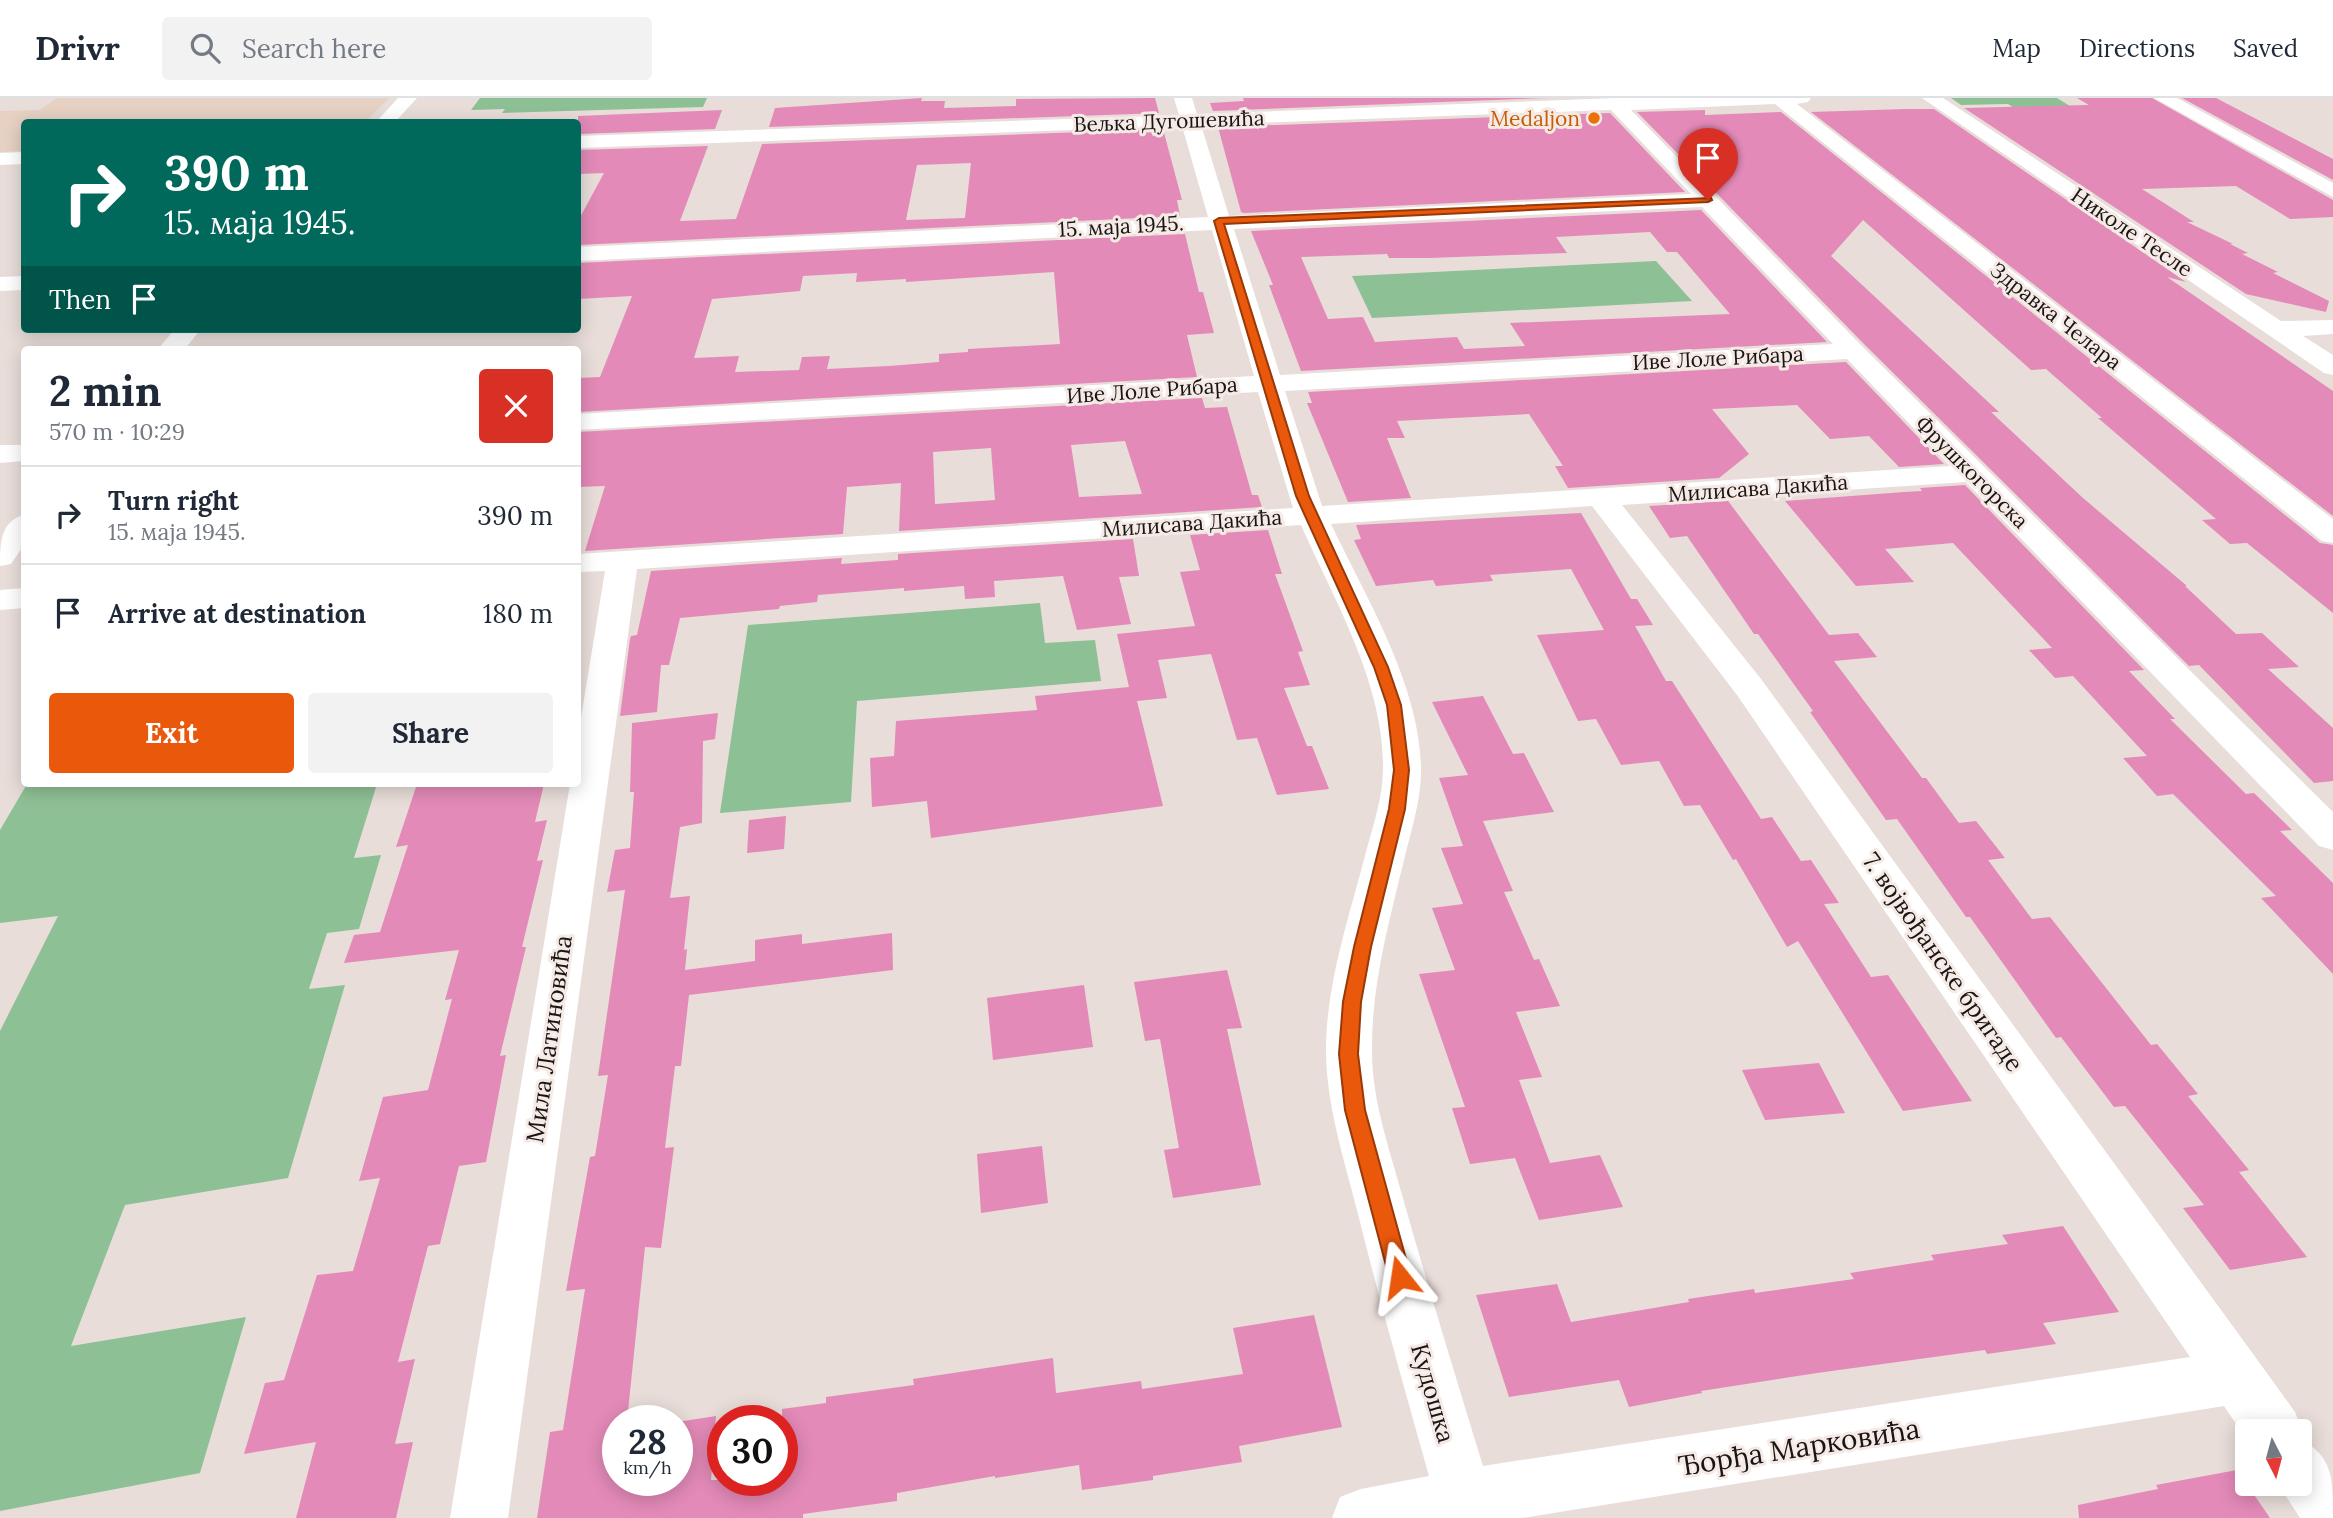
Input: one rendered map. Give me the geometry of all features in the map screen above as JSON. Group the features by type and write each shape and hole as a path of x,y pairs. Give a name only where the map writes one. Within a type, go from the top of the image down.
{"street":[{"path":"387,119 408,98"},
{"name":"Вељка Дугошевића","path":"581,142 1186,109 1615,104 1802,98"},
{"name":"Николе Тесле","path":"1931,98 2333,367"},
{"path":"2163,98 2333,191"},
{"name":"Здравка Челара","path":"1779,99 2333,534"},
{"name":"Фрушкогорска","path":"1615,104 1853,351 2333,836"},
{"name":"Кудошка","path":"1186,109 1310,515 1381,667 1396,718 1402,770 1397,809 1362,947 1352,1002 1349,1054 1355,1110 1406,1301 1467,1508"},
{"path":"0,159 21,158"},
{"name":"15. маја 1945.","path":"581,254 1219,221 1708,200"},
{"path":"0,284 21,283"},
{"path":"2277,329 2333,327"},
{"path":"174,346 185,333"},
{"name":"Иве Лоле Рибара","path":"581,422 1853,351"},
{"path":"0,454 21,453"},
{"name":"Милисава Дакића","path":"581,563 1974,473"},
{"name":"7. војвођанске бригаде","path":"1602,499 1749,687 2266,1419"},
{"path":"0,557 21,528"},
{"name":"Мила Латиновића","path":"479,1518 622,560"},
{"path":"0,600 21,598"},
{"name":"Ђорђа Марковића","path":"1361,1518 1467,1508 2237,1377"},
{"path":"2312,1484 2333,1515"}],"shaded area":[{"path":"57,98 389,98 368,119 21,119 21,151 0,152 0,111 40,110"}],"green space":[{"path":"480,98 707,98 703,107 502,113 505,109 471,110"},
{"path":"1951,98 2057,98 2102,126 2044,127 2008,104 1961,105"},
{"path":"1656,261 1692,301 1372,318 1352,276"},
{"path":"1040,603 1045,643 1095,640 1101,681 857,701 851,802 720,813 748,625"},
{"path":"25,787 376,787 354,858 381,855 359,929 327,933 309,989 345,985 288,1178 125,1205 71,1346 246,1317 200,1473 0,1511 0,1031 58,916 0,923 0,830"}],"building":[{"path":"922,98 921,101 945,101 944,108 1016,106 1016,99 1155,98 1159,113 769,127 775,108"},
{"path":"1243,98 1546,98 1213,111 1210,103 1244,101"},
{"path":"2077,98 2152,98 2333,200 2333,217 2290,219 2236,186 2142,189 2194,222 2187,222 2233,244 2230,244 2248,253 2242,254 2278,272 2273,273 2329,301 2326,312 2246,294 1964,108 2089,105"},
{"path":"2182,98 2216,98 2333,159 2333,180"},
{"path":"1934,109 2186,282 2167,277 2333,391 2333,516 1811,112"},
{"path":"722,110 715,129 581,134 581,119 578,119 578,116"},
{"path":"1705,110 1705,115 1781,112 2320,543 2333,545 2333,613 2247,543 2230,544 2202,520 2216,519 2098,418 2102,418 2046,369 2031,370 1863,220 1831,256 1999,412 1991,412 2083,498 2187,586 2236,634 2262,633 2299,667 2268,669 2333,728 2333,781 2314,783 2199,665 2189,666 1864,344 1637,112"},
{"path":"1610,113 1685,192 1244,213 1241,212 1218,127"},
{"path":"1163,129 1182,200 1177,200 1180,216 581,245 581,215 604,173 581,174 581,150 708,146 680,221 736,219 762,144","holes":["971,163 965,218 906,220 917,165"]},
{"path":"1701,210 1827,342 1301,371 1269,285 1273,285 1251,231","holes":["1650,232 1667,252 1677,252 1730,314 1510,323 1525,346 1464,349 1457,337 1375,342 1363,317 1328,319 1301,257 1387,254 1389,258 1429,258 1567,253 1556,237"]},
{"path":"1185,234 1199,292 1203,292 1214,333 1187,335 1197,377 581,412 581,378 600,377 632,296 581,299 581,263","holes":["1054,272 1060,344 968,349 968,352 939,354 939,362 827,369 830,356 802,357 799,370 735,372 739,356 694,358 712,299 800,291 803,276 857,273 856,282 906,279 906,282"]},
{"path":"1846,362 1944,464 1899,467 1869,436 1830,439 1797,405 1712,409 1749,454 1719,478 1568,488 1555,466 1563,466 1529,414 1397,421 1405,438 1387,438 1411,498 1348,502 1307,403 1312,403 1308,392"},
{"path":"1202,398 1205,408 1227,407 1252,495 1258,495 1262,507 899,531 901,483 847,487 843,534 585,551 605,486 581,487 581,432","holes":["1125,441 1142,494 1079,497 1071,445","991,448 995,500 935,504 933,452"]},
{"path":"1965,485 2144,670 2129,671 2175,719 2170,719 2246,794 2254,793 2292,830 2280,831 2333,883 2333,974 2261,898 2276,896 2173,794 2157,796 2123,758 2147,756 2073,676 2055,678 2029,650 2052,648 1953,543 1885,549 1914,582 1856,586 1785,501 1922,491 1920,488"},
{"path":"1728,501 1829,635 1858,633 1877,657 1834,661 1959,823 1976,821 2005,858 1988,860 2032,919 2050,917 2151,1045 2157,1044 2198,1094 2188,1096 2249,1170 2239,1172 2307,1257 2230,1270 2183,1208 2204,1205 2125,1106 2114,1107 2061,1037 2056,1038 1897,819 1886,820 1810,712 1813,711 1758,634 1754,634 1687,536 1670,538 1649,506"},
{"path":"1581,513 1631,599 1637,599 1653,625 1635,626 1666,681 1672,681 1761,819 1772,817 1801,861 1811,860 1839,903 1824,904 1871,977 1888,975 1972,1101 1903,1111 1798,941 1787,947 1736,859 1733,860 1700,805 1684,806 1659,761 1621,765 1596,719 1578,721 1537,635 1604,630 1571,569 1490,575 1493,581 1436,586 1433,580 1376,586 1354,540 1361,539 1356,525"},
{"path":"1268,530 1282,574 1275,574 1303,651 1298,652 1310,685 1284,688 1307,746 1312,746 1329,789 1277,795 1257,738 1237,740 1211,654 1158,660 1167,698 1137,701 1163,806 931,838 927,801 872,807 870,758 894,756 896,721 1037,710 1035,696 1129,687 1117,634 1195,626 1180,572 1200,570 1190,535"},
{"path":"1133,539 1139,576 1119,577 1131,624 1077,630 1063,576 994,581 995,597 965,599 964,586 904,591 904,588 818,595 817,602 780,606 779,609 680,618 669,665 661,665 657,712 620,716 630,639 631,636 637,635 651,571 842,558 841,564 898,560 898,554"},
{"path":"1483,696 1513,754 1524,753 1554,812 1483,821 1513,891 1504,892 1534,960 1539,959 1560,1006 1516,1012 1542,1077 1519,1080 1550,1163 1600,1155 1623,1207 1539,1220 1515,1158 1470,1164 1452,1108 1465,1107 1419,974 1455,970 1432,908 1463,904 1441,848 1463,846 1439,778 1468,775 1432,702"},
{"path":"718,713 715,739 703,741 702,823 680,827 670,898 690,896 684,950 687,949 685,970 755,961 755,940 802,934 802,944 892,933 893,970 689,995 681,1066 675,1066 665,1148 674,1147 661,1248 645,1247 629,1405 602,1405 602,1496 693,1496 693,1420 707,1417 707,1496 798,1496 798,1407 826,1403 826,1397 914,1385 913,1379 1053,1358 1056,1393 1141,1381 1142,1389 1243,1374 1233,1328 1314,1315 1342,1427 1239,1446 1242,1462 1153,1476 1153,1480 1082,1490 1079,1465 897,1493 897,1501 803,1514 803,1518 537,1518 550,1432 563,1430 585,1289 566,1291 590,1157 595,1156 608,1075 598,1076 625,890 607,892 615,850 630,848 634,792 630,792 632,723"},
{"path":"416,787 543,787 535,822 547,820 537,861 543,860 500,1056 506,1055 486,1162 459,1166 440,1244 428,1246 398,1362 415,1359 395,1444 413,1442 396,1518 296,1518 316,1442 244,1454 265,1383 284,1380 317,1275 353,1271 380,1178 359,1181 383,1097 428,1090 452,999 445,1000 459,950 344,963 354,935 380,932 408,845 396,847"},
{"path":"786,816 784,849 747,853 749,820"},
{"path":"1227,970 1242,1028 1227,1029 1261,1185 1173,1198 1164,1150 1179,1148 1160,1039 1145,1041 1134,982"},
{"path":"1084,985 1093,1047 993,1060 987,998"},
{"path":"1819,1063 1845,1113 1765,1120 1742,1070"},
{"path":"1042,1146 1048,1203 981,1213 977,1154"},
{"path":"2063,1226 2119,1312 2043,1323 2056,1344 1987,1354 1985,1350 1817,1373 1701,1391 1702,1393 1629,1407 1619,1380 1509,1397 1476,1295 1557,1284 1571,1322 1689,1302 1688,1299 1854,1279 1850,1273 1934,1260 1931,1255 2008,1244 2002,1235"},
{"path":"2235,1470 2235,1496 2255,1496 2270,1518 2079,1518 2078,1505 2158,1489 2156,1485"}],"place":[{"name":"Medaljon","path":"1594,118"}],"route":[{"path":"1400,1277 1355,1110 1349,1054 1352,1002 1362,947 1397,809 1402,770 1394,705 1381,667 1303,496 1219,221 1708,200"}]}
